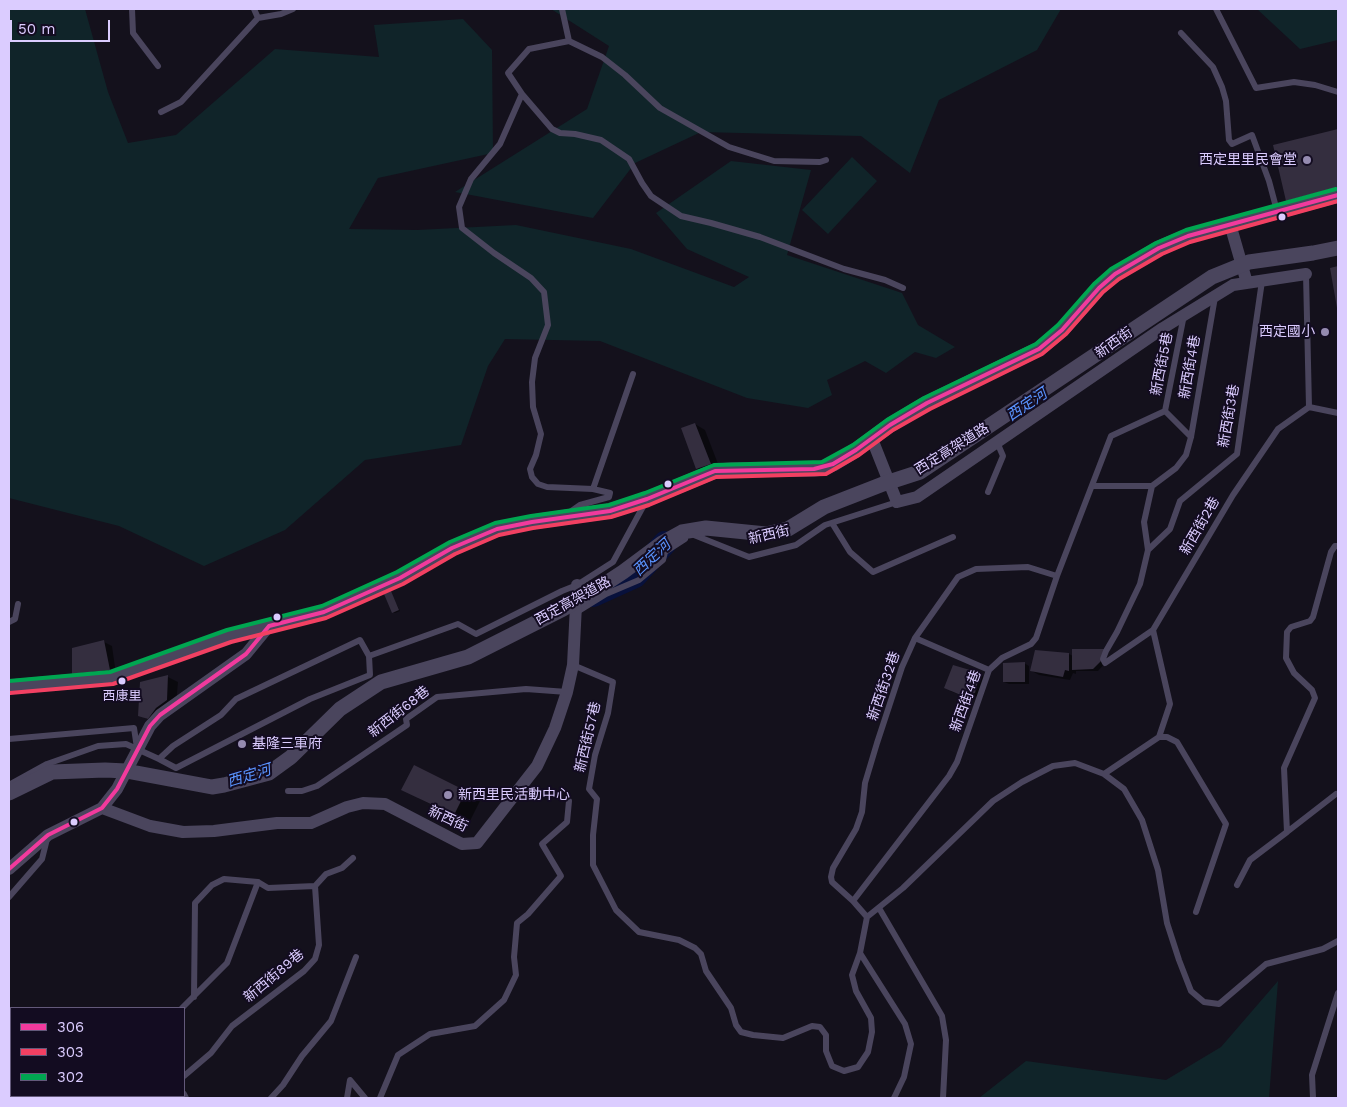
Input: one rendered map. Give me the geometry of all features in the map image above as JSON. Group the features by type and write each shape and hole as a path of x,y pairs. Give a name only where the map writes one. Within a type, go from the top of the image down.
{"street":[{"path":"9,687 111,678 229,636 324,612 400,578 452,548 497,529 610,511 647,499 715,472 824,468 833,464 890,425 927,404 1038,349 1062,330 1099,288 1115,274 1159,248 1188,236 1338,195"},
{"path":"1230,224 1247,283"},
{"name":"西定高架道路","path":"9,793 52,772 105,770 123,777 212,787 269,773 291,757 340,709 381,682 468,657 594,591 662,543 682,532 706,528 766,534 788,529 824,508 883,484 920,472 1212,277 1249,262 1338,248"},
{"name":"新西街","path":"897,502 917,497 1163,328 1215,296 1233,286 1306,274"},
{"path":"872,438 897,502"},
{"path":"577,585 577,612"},
{"name":"新西街","path":"102,808 150,826 183,832 214,831 277,823 311,823 362,802 385,804 462,844 477,843 537,766 555,728 573,665 577,612"},
{"path":"9,869 48,835 102,808 117,789 150,726 160,715 246,654 269,626"}],"lane":[{"path":"132,9 133,33 158,66"},
{"path":"254,9 258,18"},
{"path":"161,112 181,102 258,18 281,14 293,9"},
{"path":"562,9 569,41"},
{"path":"1216,9 1256,88 1294,82 1315,85 1338,92"},
{"path":"1181,34 1212,67 1222,87 1226,101 1228,140 1232,144 1252,135 1269,181 1277,211"},
{"path":"826,160 820,162 774,161 729,147 660,108 625,75 602,57 569,41 529,49 512,66 508,73 522,94 552,129 560,134 575,134 601,140 629,159 651,196 681,216 760,237 844,269 885,280 903,288"},
{"path":"522,94 500,144 471,179 459,207 462,228 531,278 544,292 548,324 535,358 532,382 533,407 541,434 536,455 530,469 532,477 538,484 547,487 593,489 610,493 609,496 580,505 561,519"},
{"path":"1306,274 1310,407 1338,413"},
{"name":"新西街3巷","path":"1148,550 1170,529 1180,502 1237,454 1262,281"},
{"name":"新西街4巷","path":"1152,486 1176,468 1186,455 1191,437 1215,296"},
{"name":"新西街5巷","path":"1184,315 1165,411 1191,437"},
{"path":"593,489 633,374"},
{"name":"新西街2巷","path":"1148,550 1140,584 1106,651 1103,659 1105,663 1153,630 1233,495 1278,428 1310,407"},
{"name":"新西街4巷","path":"852,901 949,776 957,762 989,670 1002,658 1031,644 1036,638 1057,576 1111,436 1165,411"},
{"path":"988,492 1003,456 997,442"},
{"path":"1092,486 1152,486 1144,522 1148,550"},
{"path":"369,656 458,624 476,634 577,585 613,562 647,499"},
{"name":"新西街","path":"577,612 606,594 639,580 664,560 665,552 682,540 696,534 749,557 796,546 824,525 897,502"},
{"path":"832,523 850,552 873,572 953,537"},
{"path":"1287,832 1284,768 1315,698 1312,690 1294,673 1286,658 1287,632 1291,627 1310,621 1313,617 1331,552 1335,546 1338,546"},
{"name":"新西街32巷","path":"852,901 832,882 833,868 856,828 862,812 865,783 902,667 915,638 958,577 976,569 1028,567 1057,576"},
{"path":"9,622 15,619 18,604"},
{"path":"1153,630 1170,704 1159,737"},
{"path":"915,638 989,670"},
{"path":"9,785 48,764 98,746 126,744 135,753 159,759 176,768 310,699 370,675 369,656 360,640 236,699 221,715 173,746 159,759"},
{"name":"新西街57巷","path":"573,665 612,682 608,712 595,755 589,789 597,800 593,836 593,865 616,910 638,932 679,940 695,948 701,954 706,971 732,1008 736,1025 741,1032 783,1038 812,1026 820,1027 826,1035 826,1051 832,1066 844,1071 858,1067 868,1052 872,1032 871,1018 856,991 852,975 860,953"},
{"name":"新西街68巷","path":"288,791 302,791 317,786 406,725 406,719 437,697 526,688 566,692"},
{"path":"9,739 134,728 135,753"},
{"path":"1104,774 1159,737 1168,736 1177,742 1226,824 1196,912"},
{"path":"894,1098 904,1077 911,1044 905,1024 860,953 867,917 903,888 993,802 1022,782 1053,766 1075,763 1104,774 1124,789 1142,820 1158,870 1167,923 1190,991 1204,1002 1219,1004 1266,964 1323,949 1338,941"},
{"path":"1237,885 1250,860 1336,794"},
{"path":"380,1098 398,1055 430,1034 475,1026 504,1000 516,975 514,957 517,923 528,914 560,876 542,844 567,822 569,801"},
{"path":"9,897 42,859 48,835"},
{"path":"194,997 196,903 212,884 224,879 258,882 268,888 314,886 326,874 342,868 353,858"},
{"path":"183,1007 227,963 258,882"},
{"name":"新西街89巷","path":"185,1075 211,1053 232,1026 304,971 315,958 319,945 314,886"},
{"path":"852,901 867,917"},
{"path":"879,908 942,1016 946,1040 943,1098"},
{"path":"270,1098 283,1085 302,1056 331,1022 356,958"},
{"path":"1313,1098 1312,1075 1338,993"},
{"path":"347,1098 350,1080 365,1098"}],"green space":[{"path":"9,9 85,9 108,92 128,143 176,135 275,49 379,57 374,25 463,19 492,50 493,153 378,178 349,229 417,230 516,225 631,249 734,287 749,277 687,249 656,213 731,161 811,170 787,255 902,293 918,325 955,347 936,358 915,352 886,373 865,361 827,380 832,395 808,408 747,398 600,341 505,339 488,366 461,445 365,460 285,530 204,566 119,526 9,498"},
{"path":"551,9 1061,9 1037,50 939,100 910,173 861,136 701,132 635,163 593,218 455,192 587,109 609,46"},
{"path":"1257,9 1338,9 1338,40 1300,49"},
{"path":"852,157 877,181 828,234 802,210"},
{"path":"1278,981 1269,1098 979,1098 1026,1061 1166,1080 1221,1047"}],"building":[{"path":"1338,129 1338,187 1286,201 1273,145"},
{"path":"1338,266 1338,308 1337,308 1330,268"},
{"path":"695,423 711,464 696,469 681,428"},
{"path":"391,591 399,610 392,613 384,594"},
{"path":"104,640 110,670 72,674 72,648"},
{"path":"1072,649 1104,649 1102,660 1093,669 1072,670"},
{"path":"1035,650 1069,653 1069,671 1065,670 1063,677 1030,671"},
{"path":"1025,662 1025,682 1003,682 1003,663"},
{"path":"953,665 980,673 975,693 963,696 944,688"},
{"path":"168,675 167,700 156,708 148,719 138,716 140,682"},
{"path":"414,765 466,791 454,815 401,790"}],"waterway":[{"name":"西定河","path":"593,595 635,576 665,543"}],"transit line":[{"name":"302","path":"9,681 110,672 227,630 322,606 397,572 450,542 495,523 609,505 645,493 714,465 822,462 853,445 887,420 924,398 1036,344 1058,325 1094,284 1111,269 1156,243 1186,230 1336,189"},
{"name":"306","path":"9,869 48,835 102,808 117,789 150,726 160,715 246,654 269,626 324,612 400,578 452,548 497,529 610,511 647,499 715,471 814,469 833,464 890,425 927,403 1039,349 1062,330 1099,288 1115,274 1159,248 1188,236 1338,195"},
{"name":"303","path":"10,693 113,684 231,642 326,618 403,584 455,554 499,535 533,528 611,517 649,505 716,477 826,474 859,455 893,430 930,409 1042,354 1066,334 1103,292 1119,279 1162,254 1190,242 1338,201"}],"place":[{"name":"西定里里民會堂","path":"1307,160"},
{"name":"西定國小","path":"1325,332"},
{"name":"西康里","path":"122,681"},
{"name":"基隆三軍府","path":"242,744"},
{"name":"新西里民活動中心","path":"448,795"}]}
